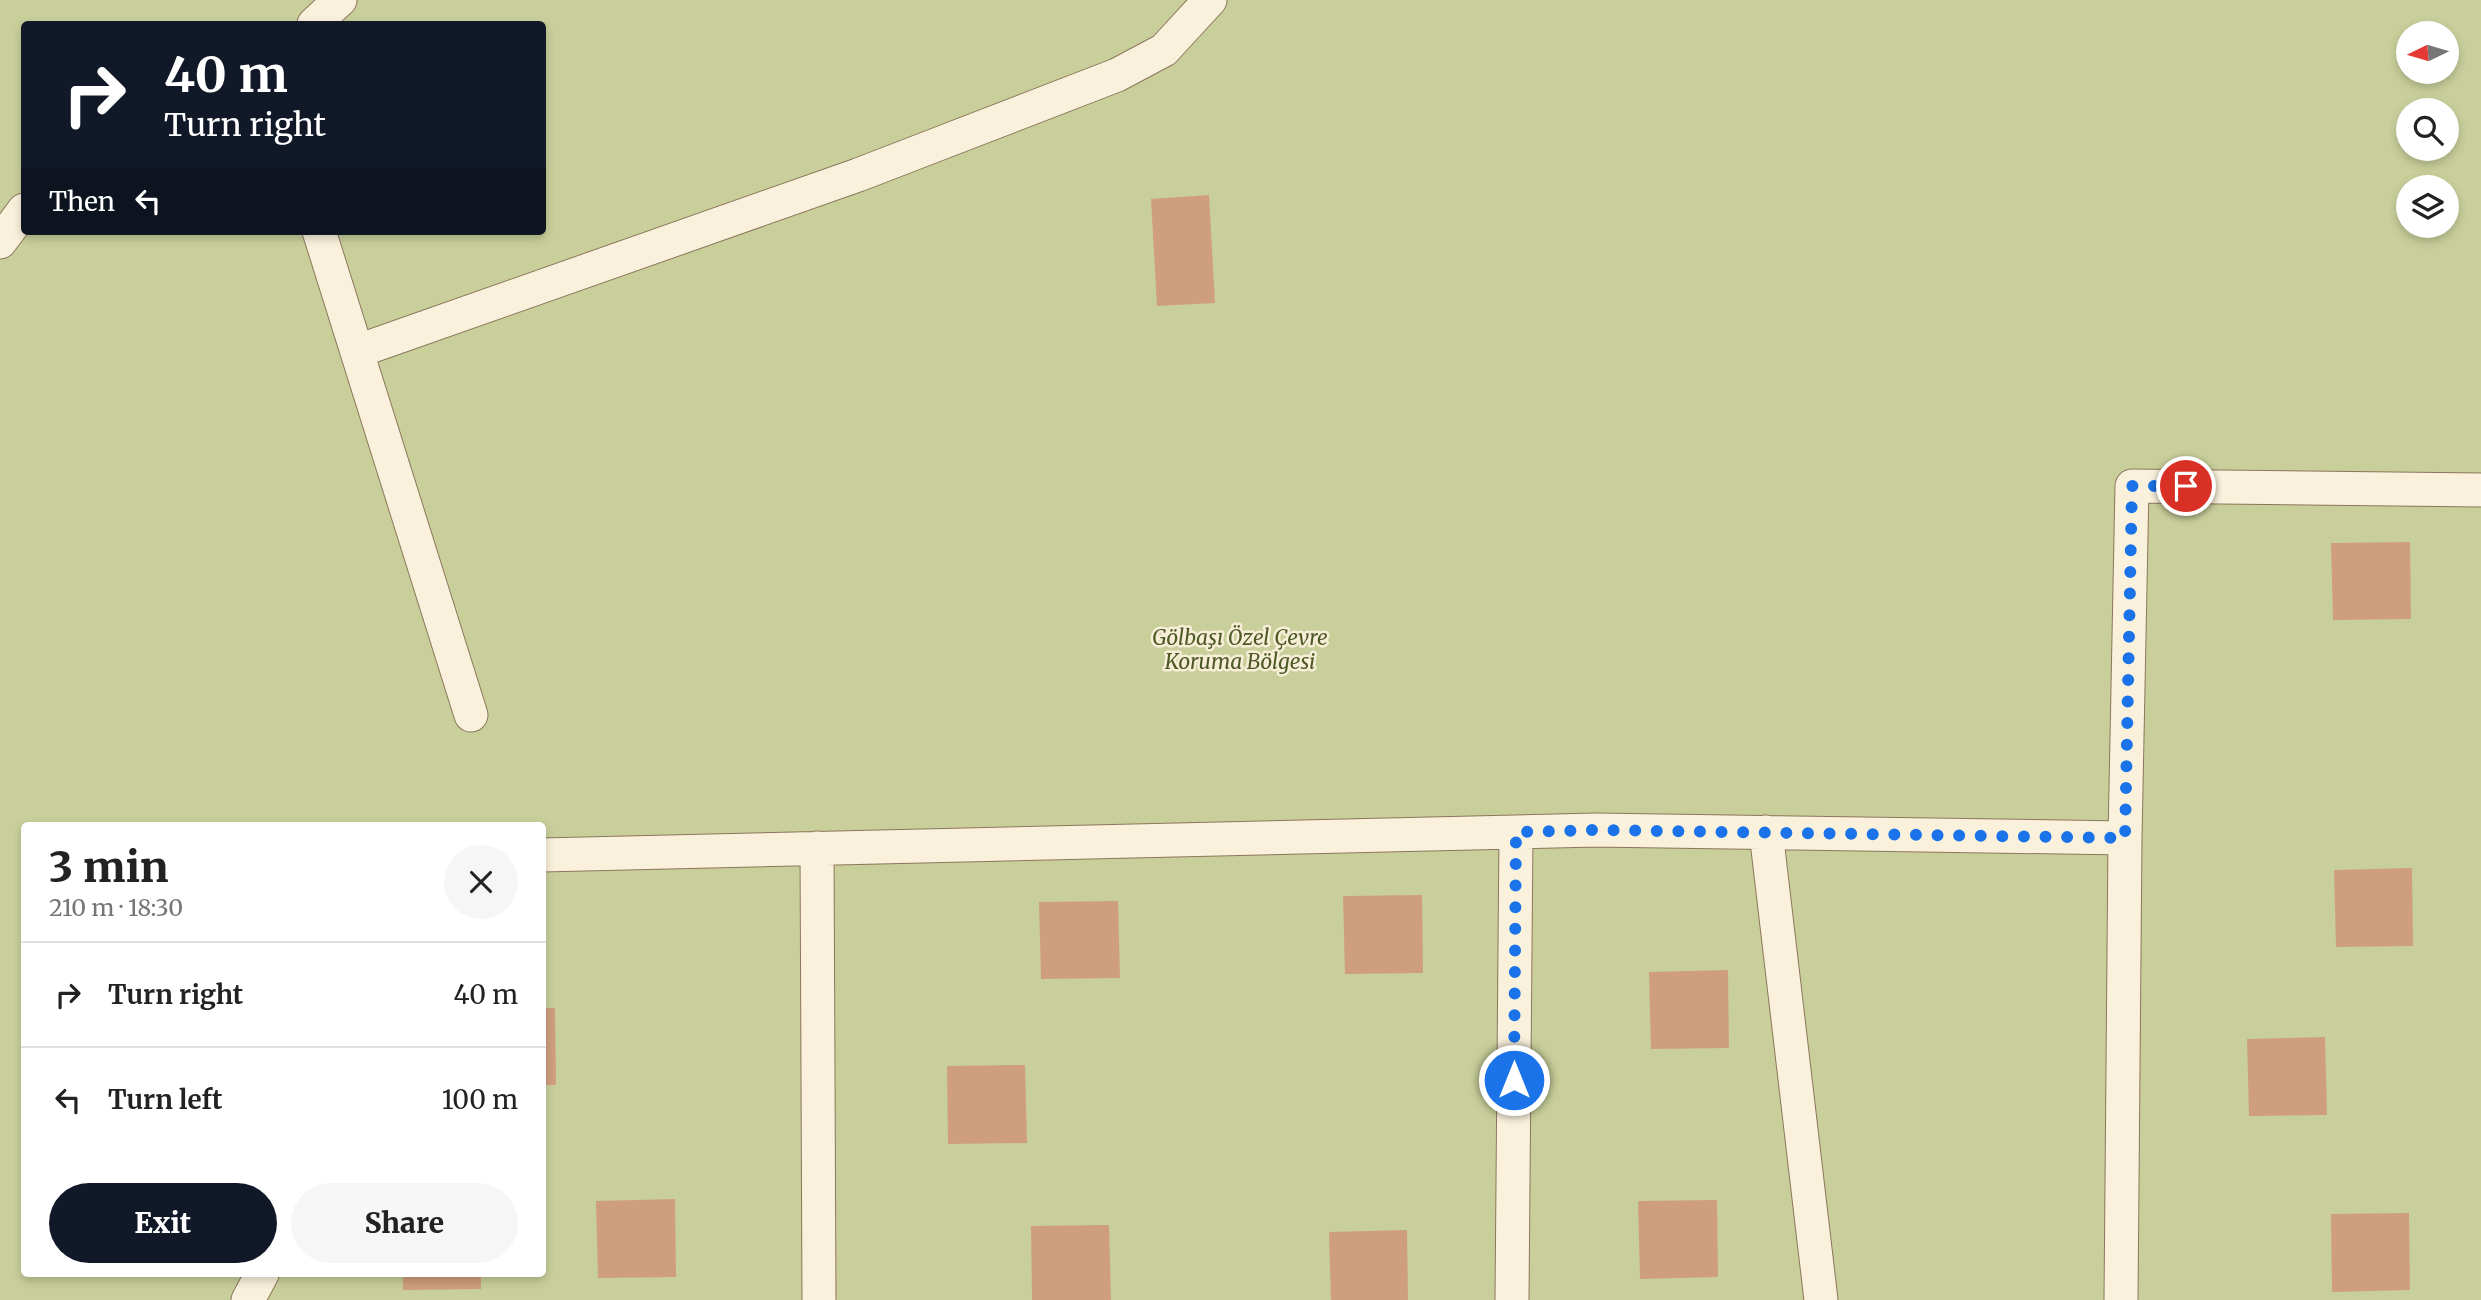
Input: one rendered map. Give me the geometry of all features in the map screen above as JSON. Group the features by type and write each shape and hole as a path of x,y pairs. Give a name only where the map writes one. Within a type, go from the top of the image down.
{"street":[{"path":"317,21 340,0"},
{"path":"358,351 858,175 1117,75 1164,50 1210,0"},
{"path":"0,242 21,214"},
{"path":"320,235 471,715"},
{"path":"2121,1300 2125,838 2132,486 2481,490"},
{"path":"546,855 1596,830 2125,838"},
{"path":"1512,1300 1516,832"},
{"path":"1766,832 1821,1300"},
{"path":"817,848 819,1300"},
{"path":"248,1300 260,1277"}],"green space":[{"name":"Gölbaşı Özel Çevre Koruma Bölgesi","path":"0,0 2481,0 2481,1300 0,1300"}],"building":[{"path":"1209,195 1215,303 1157,306 1151,199"},
{"path":"2410,542 2411,619 2333,620 2331,543"},
{"path":"2412,868 2413,946 2336,947 2334,870"},
{"path":"1422,895 1423,973 1345,974 1343,896"},
{"path":"1118,901 1120,978 1041,979 1039,902"},
{"path":"1728,970 1729,1048 1651,1049 1649,972"},
{"path":"546,1008 555,1008 556,1085 546,1085"},
{"path":"2325,1037 2327,1115 2249,1116 2247,1039"},
{"path":"1025,1065 1027,1143 948,1144 947,1066"},
{"path":"675,1199 676,1277 598,1278 596,1201"},
{"path":"1717,1200 1718,1277 1640,1279 1638,1201"},
{"path":"2409,1213 2410,1290 2332,1292 2331,1214"},
{"path":"1109,1225 1111,1300 1032,1300 1031,1226"},
{"path":"1407,1230 1408,1300 1331,1300 1329,1232"},
{"path":"403,1277 481,1277 481,1289 403,1290"}],"route":[{"path":"1514,1080 1516,832 1596,830 2125,838 2132,486 2186,486"}]}
